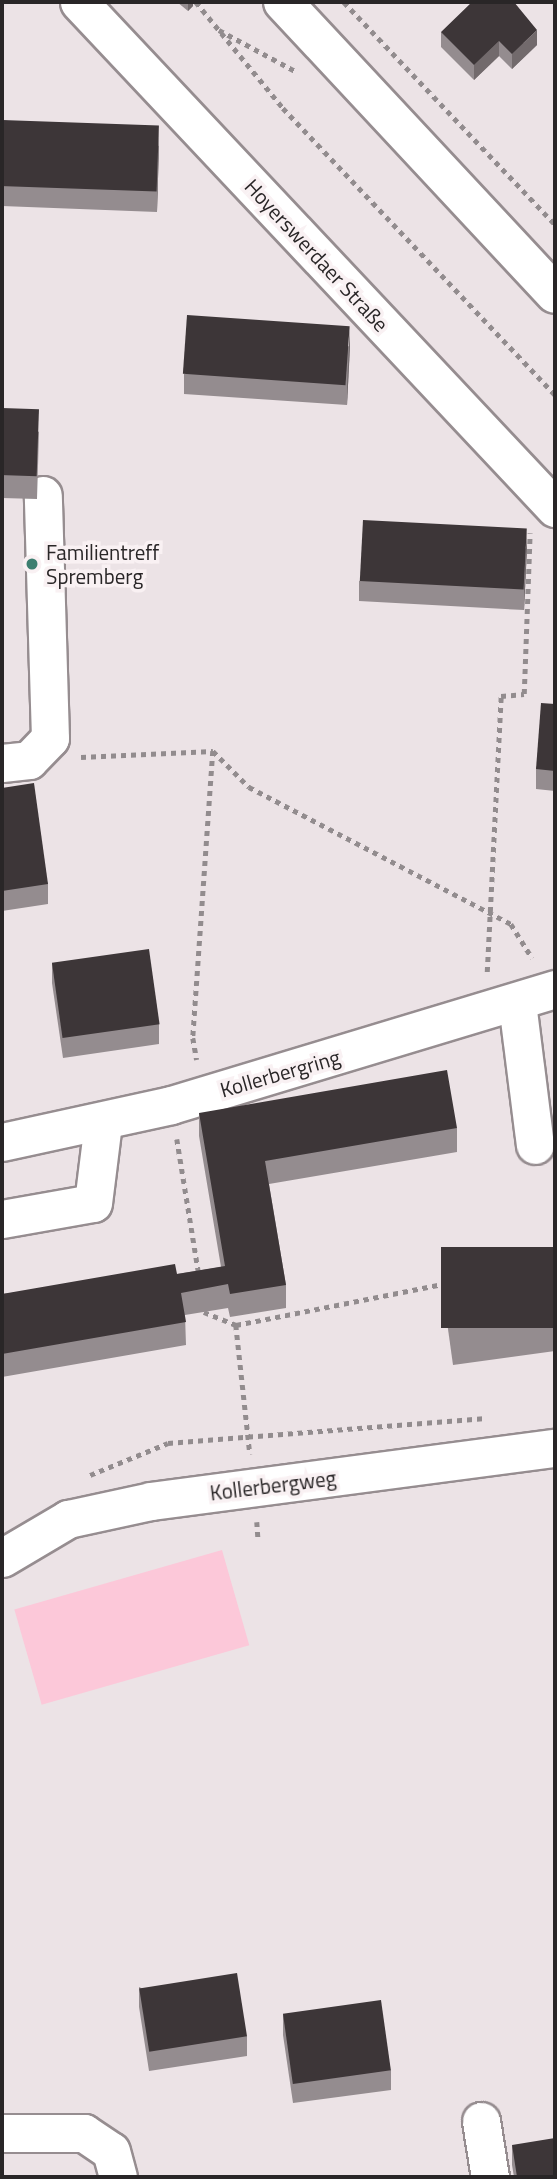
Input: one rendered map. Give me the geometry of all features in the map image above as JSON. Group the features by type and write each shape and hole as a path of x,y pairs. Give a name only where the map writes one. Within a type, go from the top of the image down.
{"main road":[{"path":"283,2 555,294"}],"street":[{"name":"Hoyerswerdaer Straße","path":"79,2 544,496"},
{"path":"15,761 50,738 43,495"},
{"path":"508,988 535,1145"},
{"name":"Kollerbergring","path":"2,1142 103,1123 188,1100 508,988 555,989"},
{"path":"2,1219 93,1203 103,1123"},
{"name":"Kollerbergweg","path":"2,1558 68,1519 151,1501 555,1448"},
{"path":"481,2121 490,2177"},
{"path":"2,2133 99,2138 111,2151 118,2177"}],"path":[{"path":"196,2 283,108 555,395"},
{"path":"344,2 555,224"},
{"path":"508,988 487,977 501,696 524,694 544,496"},
{"path":"199,1280 188,1100 213,751"},
{"path":"15,761 213,751 249,787 511,924 532,958"},
{"path":"521,963 544,954"},
{"path":"204,1312 236,1325 449,1283"},
{"path":"236,1325 244,1374"},
{"path":"79,1480 168,1443 499,1417"}],"shaded area":[{"path":"222,1550 249,1645 42,1705 14,1610"}],"building":[{"path":"472,2 514,2 537,30 512,54 499,41 474,65 441,32"},
{"path":"2,120 159,125 157,191 2,186"},
{"path":"187,315 350,326 345,385 183,374"},
{"path":"2,408 39,409 37,476 2,475"},
{"path":"363,520 527,529 524,589 360,581"},
{"path":"541,703 555,704 555,771 536,769"},
{"path":"34,783 48,884 2,891 2,788"},
{"path":"149,949 160,1024 63,1038 52,963"},
{"path":"447,1070 457,1128 265,1161 286,1285 230,1294 228,1284 181,1293 186,1322 2,1354 2,1294 175,1264 177,1274 225,1266 199,1113"},
{"path":"441,1247 555,1247 555,1328 441,1328"},
{"path":"237,1973 247,2036 149,2052 139,1988"},
{"path":"381,2000 391,2070 293,2084 283,2014"},
{"path":"555,2138 555,2177 517,2177 512,2145"}],"place":[{"name":"Familientreff Spremberg","path":"32,564"}]}
